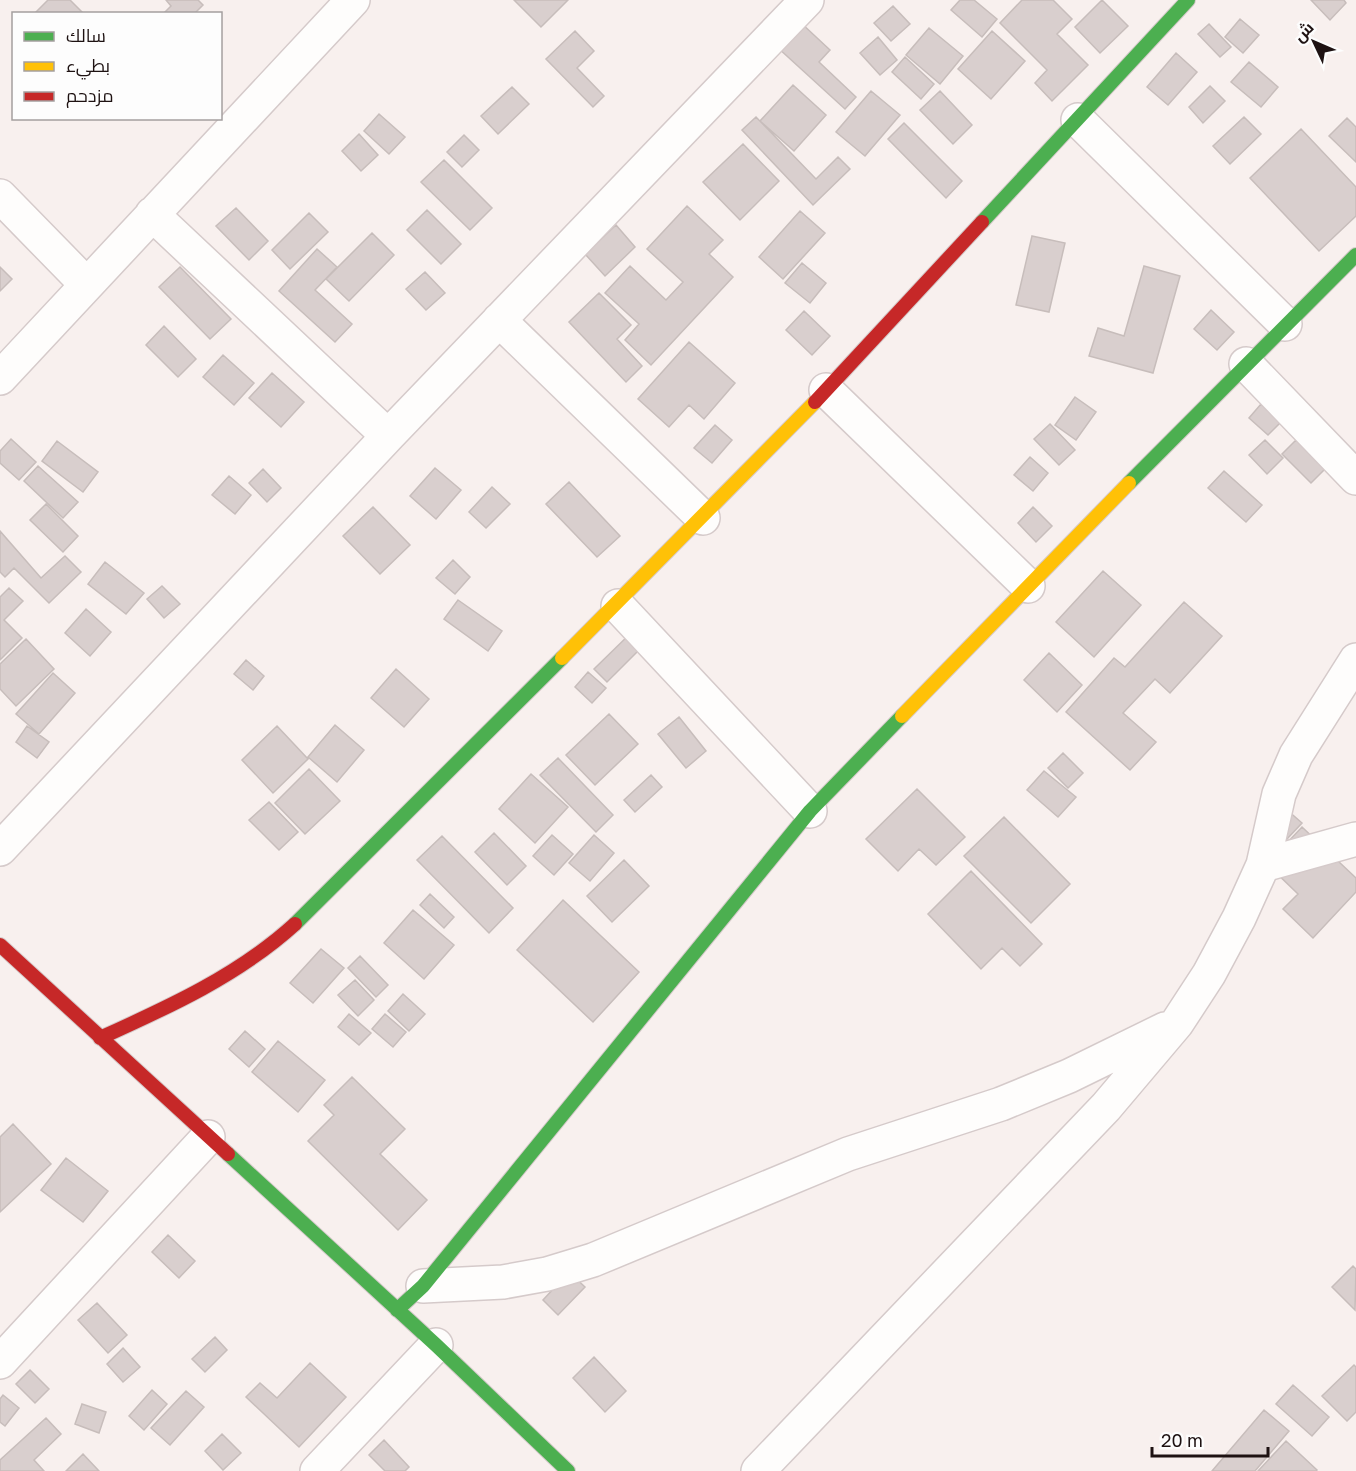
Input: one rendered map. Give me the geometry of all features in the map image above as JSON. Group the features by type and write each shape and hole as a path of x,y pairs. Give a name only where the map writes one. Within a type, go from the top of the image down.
{"street":[{"path":"0,378 353,0"},
{"path":"0,849 388,436 807,0"},
{"path":"100,1038 154,1014 223,978 293,926 618,606 826,390 1188,0"},
{"path":"1078,120 1285,324"},
{"path":"0,196 86,284"},
{"path":"152,214 388,436"},
{"path":"398,1310 423,1286 810,811 1285,324 1356,255"},
{"path":"499,320 703,518"},
{"path":"1246,364 1356,478"},
{"path":"826,390 1028,586"},
{"path":"618,606 810,811"},
{"path":"758,1471 1106,1107 1177,1023 1214,964 1263,866 1279,794 1296,755 1356,660"},
{"path":"1263,866 1356,839"},
{"path":"0,945 436,1345 568,1471"},
{"path":"423,1286 503,1282 547,1274 593,1260 848,1154 1001,1104 1069,1076 1177,1023"},
{"path":"0,1362 208,1137"},
{"path":"317,1471 436,1345"}],"building":[{"path":"48,0 70,0 82,12 36,12"},
{"path":"166,0 198,0 203,5 196,12 165,12 171,6"},
{"path":"514,0 568,0 541,27"},
{"path":"960,0 974,0 997,19 982,37 951,10"},
{"path":"1022,0 1053,0 1072,19 1057,34 1088,65 1052,101 1035,83 1047,70 1000,23"},
{"path":"1102,0 1128,26 1100,53 1075,27"},
{"path":"1311,0 1344,0 1346,3 1330,20"},
{"path":"893,6 910,24 891,41 874,23"},
{"path":"1240,19 1259,35 1243,53 1225,37"},
{"path":"800,22 830,50 819,62 856,97 845,109 777,47"},
{"path":"1209,24 1231,47 1220,57 1198,34"},
{"path":"929,28 963,56 940,84 906,55"},
{"path":"575,31 594,51 577,68 604,96 593,107 546,59"},
{"path":"992,31 1025,61 991,99 958,69"},
{"path":"878,37 897,60 880,75 860,53"},
{"path":"1176,53 1197,72 1168,105 1147,87"},
{"path":"905,57 934,84 921,99 892,72"},
{"path":"1249,62 1278,87 1261,107 1231,82"},
{"path":"793,85 826,115 794,151 760,121"},
{"path":"1210,86 1225,101 1203,123 1189,107"},
{"path":"512,87 529,104 498,134 481,116"},
{"path":"871,91 900,115 865,156 836,132"},
{"path":"940,91 972,125 953,144 920,110"},
{"path":"379,114 405,137 389,154 364,131"},
{"path":"756,117 816,179 838,157 850,169 813,205 742,130"},
{"path":"1244,117 1261,134 1230,164 1213,146"},
{"path":"1347,118 1356,127 1356,162 1329,136"},
{"path":"904,123 962,181 946,198 888,139"},
{"path":"1301,129 1356,187 1356,216 1319,251 1250,178"},
{"path":"359,134 378,155 361,171 342,151"},
{"path":"464,135 479,150 462,167 447,152"},
{"path":"743,144 779,181 740,220 703,182"},
{"path":"444,160 492,208 470,230 421,182"},
{"path":"687,206 723,240 709,254 733,277 651,365 625,340 639,324 605,293 630,266 666,300 683,282 647,249"},
{"path":"236,208 268,241 249,260 216,226"},
{"path":"427,210 461,244 441,264 407,230"},
{"path":"800,211 825,233 783,279 759,257"},
{"path":"309,213 328,232 290,269 272,250"},
{"path":"616,225 635,247 605,276 585,254"},
{"path":"372,233 394,255 349,301 326,279"},
{"path":"1032,236 1065,243 1049,312 1016,305"},
{"path":"317,249 337,267 315,290 352,324 335,342 279,291"},
{"path":"802,263 826,283 810,303 785,283"},
{"path":"1144,266 1180,276 1153,373 1089,356 1098,328 1124,336"},
{"path":"0,267 12,279 0,291"},
{"path":"180,267 231,319 210,339 159,287"},
{"path":"425,272 445,293 426,310 406,289"},
{"path":"599,293 631,325 617,339 642,366 626,382 569,322"},
{"path":"1211,310 1234,332 1217,350 1194,329"},
{"path":"804,311 830,336 812,355 786,330"},
{"path":"164,326 196,359 178,377 146,345"},
{"path":"689,342 735,383 704,419 689,405 669,427 638,399"},
{"path":"223,355 254,383 234,405 203,377"},
{"path":"272,373 304,402 281,427 249,398"},
{"path":"1075,397 1096,412 1076,440 1055,425"},
{"path":"1261,404 1281,422 1268,435 1249,418"},
{"path":"1050,424 1075,450 1059,465 1034,439"},
{"path":"715,425 732,440 712,463 694,448"},
{"path":"11,439 36,462 19,480 0,463 0,451"},
{"path":"1265,440 1283,458 1267,474 1249,455"},
{"path":"1296,440 1325,469 1311,483 1282,454"},
{"path":"57,441 98,472 83,492 42,461"},
{"path":"1030,457 1048,473 1033,491 1014,475"},
{"path":"38,466 78,502 63,518 24,481"},
{"path":"435,468 461,490 436,519 410,496"},
{"path":"263,469 281,488 267,502 249,483"},
{"path":"1224,471 1262,505 1246,522 1208,488"},
{"path":"229,476 251,495 235,514 212,495"},
{"path":"569,482 620,536 597,557 546,504"},
{"path":"492,487 510,504 486,528 469,512"},
{"path":"46,504 78,536 63,552 30,520"},
{"path":"373,507 410,545 380,574 343,536"},
{"path":"1033,507 1052,526 1036,542 1018,523"},
{"path":"0,531 41,578 65,556 81,572 49,603 14,568 5,577 0,572"},
{"path":"453,560 470,577 455,594 436,578"},
{"path":"105,562 144,593 126,614 88,584"},
{"path":"1103,571 1141,605 1094,657 1056,622"},
{"path":"162,586 180,604 164,618 147,599"},
{"path":"9,588 23,601 4,620 22,638 0,660 0,597"},
{"path":"458,600 502,631 488,651 444,619"},
{"path":"1184,602 1222,636 1170,693 1155,679 1123,713 1156,742 1130,770 1066,712 1114,658 1125,667"},
{"path":"86,609 111,632 90,656 65,633"},
{"path":"636,628 648,641 607,682 594,669"},
{"path":"26,639 54,669 16,706 0,689 0,664"},
{"path":"1049,653 1082,685 1057,712 1024,680"},
{"path":"246,660 264,676 253,690 234,674"},
{"path":"396,669 429,699 404,727 371,698"},
{"path":"588,672 606,688 592,703 575,687"},
{"path":"53,673 75,693 39,734 16,714"},
{"path":"609,714 638,744 595,785 566,755"},
{"path":"679,717 706,751 686,768 658,734"},
{"path":"335,725 364,750 337,782 308,757"},
{"path":"27,726 49,742 37,758 16,742"},
{"path":"277,726 308,759 273,793 242,760"},
{"path":"1063,753 1083,773 1068,788 1048,768"},
{"path":"558,758 613,815 596,832 540,775"},
{"path":"309,769 340,801 305,834 275,803"},
{"path":"1044,771 1076,797 1058,817 1027,790"},
{"path":"531,774 568,807 535,843 499,809"},
{"path":"651,775 662,787 635,812 624,800"},
{"path":"917,789 965,837 936,865 919,849 898,871 866,839"},
{"path":"269,802 298,832 279,850 249,820"},
{"path":"1286,809 1302,823 1271,856"},
{"path":"1004,817 1070,884 1031,923 964,856"},
{"path":"1302,827 1356,878 1356,892 1313,938 1283,909 1298,894 1267,864"},
{"path":"494,833 526,866 507,885 475,852"},
{"path":"552,835 573,854 554,875 533,856"},
{"path":"594,835 614,853 590,881 569,863"},
{"path":"442,836 513,908 489,933 417,860"},
{"path":"624,860 649,886 612,922 587,896"},
{"path":"971,871 1042,944 1020,966 1002,948 981,969 928,914"},
{"path":"430,894 454,917 444,928 420,905"},
{"path":"563,900 639,972 593,1022 517,950"},
{"path":"413,910 454,945 424,979 384,943"},
{"path":"321,949 344,968 313,1003 290,983"},
{"path":"360,956 388,985 376,997 348,968"},
{"path":"355,980 374,1000 358,1016 338,995"},
{"path":"403,994 425,1014 409,1031 388,1011"},
{"path":"349,1014 371,1033 359,1045 338,1027"},
{"path":"385,1014 406,1032 393,1047 372,1029"},
{"path":"245,1031 265,1049 249,1067 229,1049"},
{"path":"278,1041 325,1080 298,1112 252,1072"},
{"path":"352,1077 405,1129 380,1154 427,1200 398,1230 308,1141 334,1115 324,1105"},
{"path":"13,1124 51,1164 0,1212 0,1137"},
{"path":"66,1158 108,1191 83,1222 41,1190"},
{"path":"168,1235 195,1261 179,1278 152,1252"},
{"path":"1353,1266 1356,1269 1355,1310 1332,1287"},
{"path":"569,1272 585,1287 558,1315 543,1300"},
{"path":"97,1303 127,1335 108,1353 78,1320"},
{"path":"215,1337 227,1350 205,1372 192,1359"},
{"path":"123,1348 140,1367 123,1382 107,1364"},
{"path":"594,1357 626,1391 605,1412 573,1378"},
{"path":"310,1363 346,1397 299,1447 246,1397 260,1383 277,1398"},
{"path":"1354,1365 1356,1367 1356,1412 1347,1421 1322,1396"},
{"path":"30,1370 49,1389 35,1403 16,1384"},
{"path":"1293,1385 1329,1417 1312,1436 1276,1404"},
{"path":"152,1390 167,1404 144,1430 129,1416"},
{"path":"186,1391 204,1407 170,1445 151,1428"},
{"path":"3,1395 19,1408 5,1426 0,1422 0,1399"},
{"path":"82,1404 106,1412 99,1433 75,1424"},
{"path":"1264,1410 1289,1431 1255,1471 1212,1471"},
{"path":"46,1418 61,1434 34,1460 44,1471 0,1471 0,1460"},
{"path":"222,1434 241,1453 223,1470 205,1451"},
{"path":"384,1440 409,1467 405,1471 385,1471 369,1455"},
{"path":"1286,1441 1317,1470 1258,1471"},
{"path":"83,1454 99,1471 66,1471"}],"traffic: fast":[{"path":"982,222 1188,0"},
{"path":"1129,483 1356,255"},
{"path":"295,924 562,658"},
{"path":"397,1310 423,1286 810,811 902,716"},
{"path":"228,1154 436,1345 568,1471"}],"traffic: slow":[{"path":"562,658 815,402"},
{"path":"902,716 1129,483"}],"traffic: jam":[{"path":"815,402 982,222"},
{"path":"100,1038 177,1002 227,974 251,959 295,924"},
{"path":"0,945 228,1154"}]}
